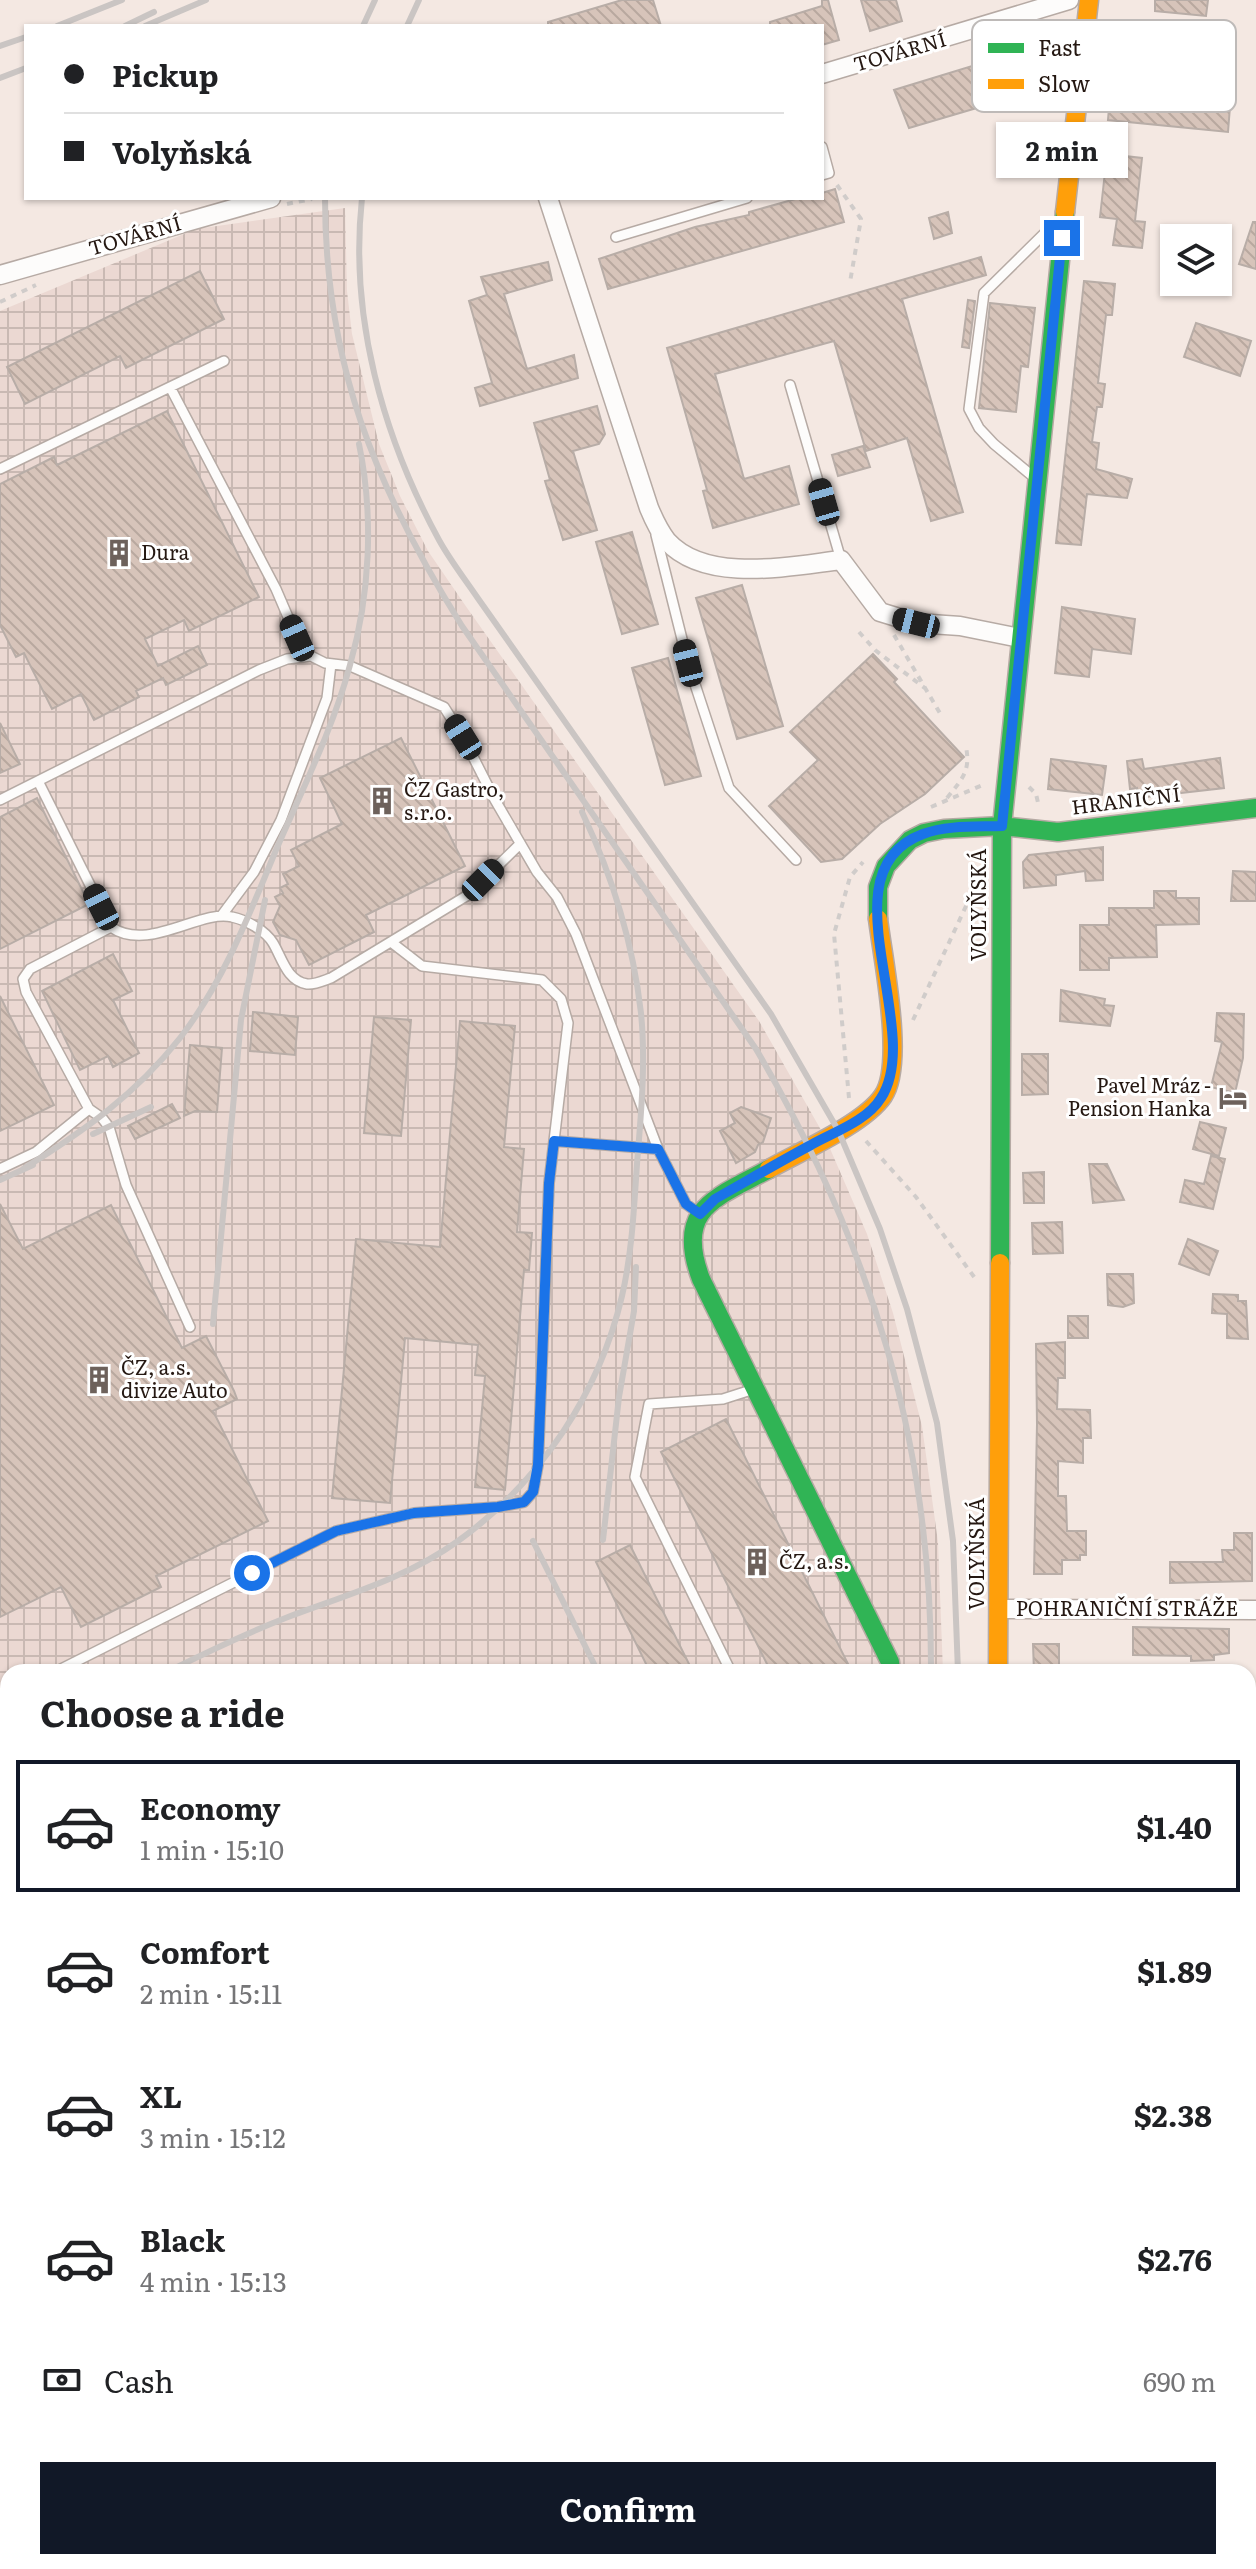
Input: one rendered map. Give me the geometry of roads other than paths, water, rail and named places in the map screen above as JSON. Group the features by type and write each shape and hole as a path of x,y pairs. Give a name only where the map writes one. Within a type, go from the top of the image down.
{"main road":[{"name":"VOLYŇSKÁ","path":"1087,20 1089,0"},
{"name":"VOLYŇSKÁ","path":"998,1664 1002,826 1076,112"},
{"name":"HRANIČNÍ","path":"700,1214 715,1199 871,1111 883,1096 890,1080 894,1055 877,912 878,887 886,866 898,850 924,833 944,829 1002,826 1058,832 1256,808"},
{"path":"700,1214 691,1233 693,1260 890,1664"}],"street":[{"name":"TOVÁRNÍ","path":"1002,20 1069,0"},
{"name":"TOVÁRNÍ","path":"824,73 972,29"},
{"name":"TOVÁRNÍ","path":"0,275 264,200"},
{"path":"549,200 649,508 667,541 706,564 744,569 841,560 880,612 916,623 960,626 1020,638"},
{"name":"POHRANIČNÍ STRÁŽE","path":"999,1609 1256,1610"}],"lane":[{"path":"616,237 740,200"},
{"path":"1039,482 994,444 979,428 969,409 984,293 1065,213"},
{"path":"0,469 224,361"},
{"path":"790,385 841,560"},
{"path":"170,387 276,589 297,638 311,656"},
{"path":"649,508 688,663 729,788 796,860"},
{"path":"0,800 259,670 287,659 311,656 331,664 350,666 444,707 520,844 557,897 576,934 658,1149 686,1204 700,1214"},
{"path":"222,915 254,872 281,820 327,698 331,664"},
{"path":"38,781 111,927 120,934 168,931 222,915 236,918 258,928 272,942 293,978 309,985 331,978 468,895 520,844"},
{"path":"111,927 30,969 23,979 26,992 89,1109 109,1127 126,1185 190,1327"},
{"path":"71,1664 336,1531 414,1513 524,1502 533,1492 538,1465 549,1183 568,1023 561,999 542,980 422,966 391,942"},
{"path":"0,1169 36,1152 89,1109"},
{"path":"554,1141 658,1149"},
{"path":"727,1664 635,1477 649,1404 723,1399 755,1389"}],"railway":[{"path":"62,24 122,0"},
{"path":"150,24 206,0"},
{"path":"364,24 375,0"},
{"path":"408,24 419,0"},
{"path":"129,24 154,12"},
{"path":"0,46 24,38"},
{"path":"0,78 24,69"},
{"path":"325,200 327,258 345,369 380,473 404,524 462,626 756,1049 797,1123 832,1197 862,1272 887,1348 906,1426 920,1506 928,1588 931,1664"},
{"path":"362,200 359,243 366,331 387,418 419,501 457,569 771,1014 838,1130 880,1229 907,1309 937,1423 953,1541 958,1664"},
{"path":"23,1169 88,1126 145,1077 195,1017 234,948 326,736 357,638 368,555 367,499 359,444"},
{"path":"183,1664 288,1617 397,1576 458,1541 488,1518 540,1463 582,1401 598,1367 612,1332 628,1263 634,1214 643,1051 641,1013 627,935 603,860 582,812"},
{"path":"213,1324 241,1020 265,900"},
{"path":"93,1134 151,1107"},
{"path":"0,1180 33,1165"},
{"path":"603,1540 619,1397 634,1311 636,1267"},
{"path":"533,1541 594,1664"}],"place":[{"name":"Dura","path":"119,553"},
{"name":"ČZ Gastro, s.r.o.","path":"382,801"},
{"name":"Pavel Mráz - Pension Hanka","path":"1233,1098"},
{"name":"ČZ, a.s. divize Auto","path":"99,1380"},
{"name":"ČZ, a.s.","path":"757,1562"}]}
